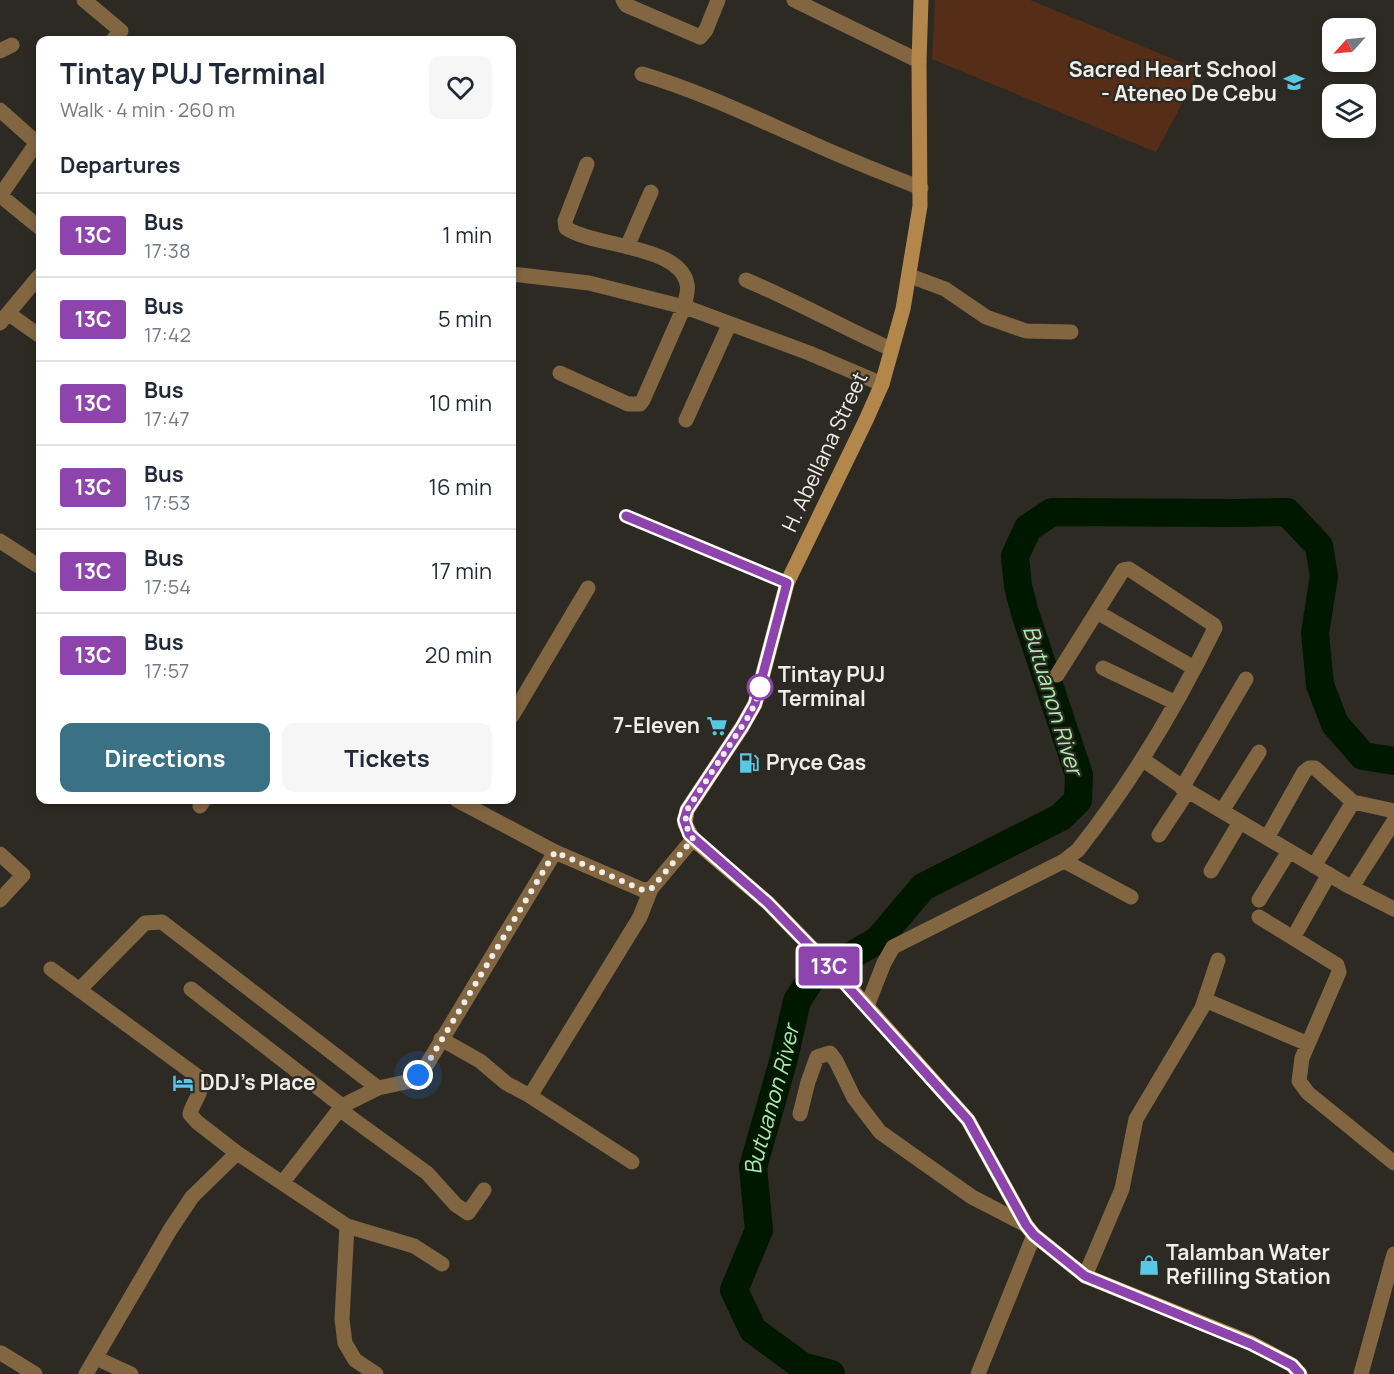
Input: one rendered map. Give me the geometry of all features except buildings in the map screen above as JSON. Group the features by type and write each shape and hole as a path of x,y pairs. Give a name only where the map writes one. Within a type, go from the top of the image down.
{"main road":[{"name":"H. Abellana Street","path":"693,839 685,824 687,810 755,704 787,583 882,384 910,276 921,188 918,61 921,0"},
{"path":"693,839 768,903 844,981 968,1120 1030,1230 1085,1276 1251,1344 1292,1365 1300,1374"}],"street":[{"path":"84,0 117,36"},
{"path":"623,0 626,5 700,37 706,30 718,0"},
{"path":"794,0 918,61"},
{"path":"642,74 706,96 846,159 921,188"},
{"path":"0,110 36,138"},
{"path":"36,144 0,196 36,225"},
{"path":"560,373 628,404 640,404 644,400 684,307 687,285 677,266 627,247 579,235 566,228 565,221 587,164"},
{"path":"627,247 651,192"},
{"path":"516,274 589,283 684,307 809,353 882,384"},
{"path":"910,276 945,289 986,317 1026,331 1071,332"},
{"path":"36,280 4,319 36,334"},
{"path":"746,280 797,302 826,319 891,350"},
{"path":"686,420 729,324"},
{"path":"0,541 36,564"},
{"path":"867,1006 893,947 1064,861 1078,850 1142,759 1215,628 1214,625 1129,569 1121,572 1057,675"},
{"path":"516,709 588,588"},
{"path":"1097,612 1194,668"},
{"path":"1103,668 1174,702"},
{"path":"1159,835 1246,679"},
{"path":"1222,811 1259,752"},
{"path":"1142,759 1185,790 1314,866 1394,908"},
{"path":"1267,838 1309,768 1314,768 1353,802 1394,810"},
{"path":"1314,866 1353,802"},
{"path":"466,804 555,852 643,890 651,889"},
{"path":"1352,887 1394,821"},
{"path":"1211,871 1240,822"},
{"path":"530,1096 640,917 651,889 693,839"},
{"path":"1259,900 1289,851"},
{"path":"283,1182 341,1108 378,1088 411,1081 426,1066 555,852"},
{"path":"0,854 23,875 0,900"},
{"path":"1064,861 1131,897"},
{"path":"1298,929 1329,874"},
{"path":"1259,917 1335,963 1339,969 1302,1058 1299,1081 1308,1093 1394,1163"},
{"path":"79,990 145,923 162,922 378,1088"},
{"path":"1085,1276 1122,1189 1136,1119 1202,1008 1218,960"},
{"path":"51,969 197,1077 202,1083 202,1089 190,1114 196,1122 237,1153 348,1226 414,1246 442,1264"},
{"path":"191,989 427,1173 456,1205 468,1213 484,1190"},
{"path":"1205,1000 1308,1044"},
{"path":"441,1039 480,1061 506,1083 632,1162"},
{"path":"800,1114 817,1057 830,1053 854,1098 880,1132 972,1197 1030,1230 978,1374"},
{"path":"86,1374 170,1230 192,1197 237,1153"},
{"path":"348,1226 342,1319 345,1343 355,1360 376,1374"},
{"path":"1361,1374 1388,1301 1394,1254"},
{"path":"1,1353 35,1374"},
{"path":"96,1358 131,1374"}],"shaded area":[{"path":"935,0 1030,0 1200,70 1156,152 932,59"}],"waterway":[{"name":"Butuanon River","path":"831,1374 802,1366 753,1330 734,1290 759,1230 753,1167 783,1062 797,1001 811,979 878,940 923,887 1061,817 1078,800 1079,775 1018,586 1015,556 1028,528 1052,512 1287,512 1319,546 1324,576 1315,633 1320,685 1335,724 1363,756 1394,761"}],"bus line":[{"name":"13C","path":"626,516 787,583 755,704 687,810 684,820 689,834 768,903 867,1006 968,1120 1026,1225 1034,1235 1085,1276 1251,1344 1292,1365 1300,1374"}],"place":[{"name":"Sacred Heart School - Ateneo De Cebu","path":"1294,82"},
{"name":"Tintay PUJ Terminal","path":"760,687"},
{"name":"7-Eleven","path":"717,726"},
{"name":"Pryce Gas","path":"749,763"},
{"name":"DDJ’s Place","path":"183,1083"},
{"name":"Talamban Water Refilling Station","path":"1149,1265"}],"route":[{"path":"418,1075 426,1066 555,852 643,890 651,889 693,839 684,820 687,810 748,717 760,687"}]}
